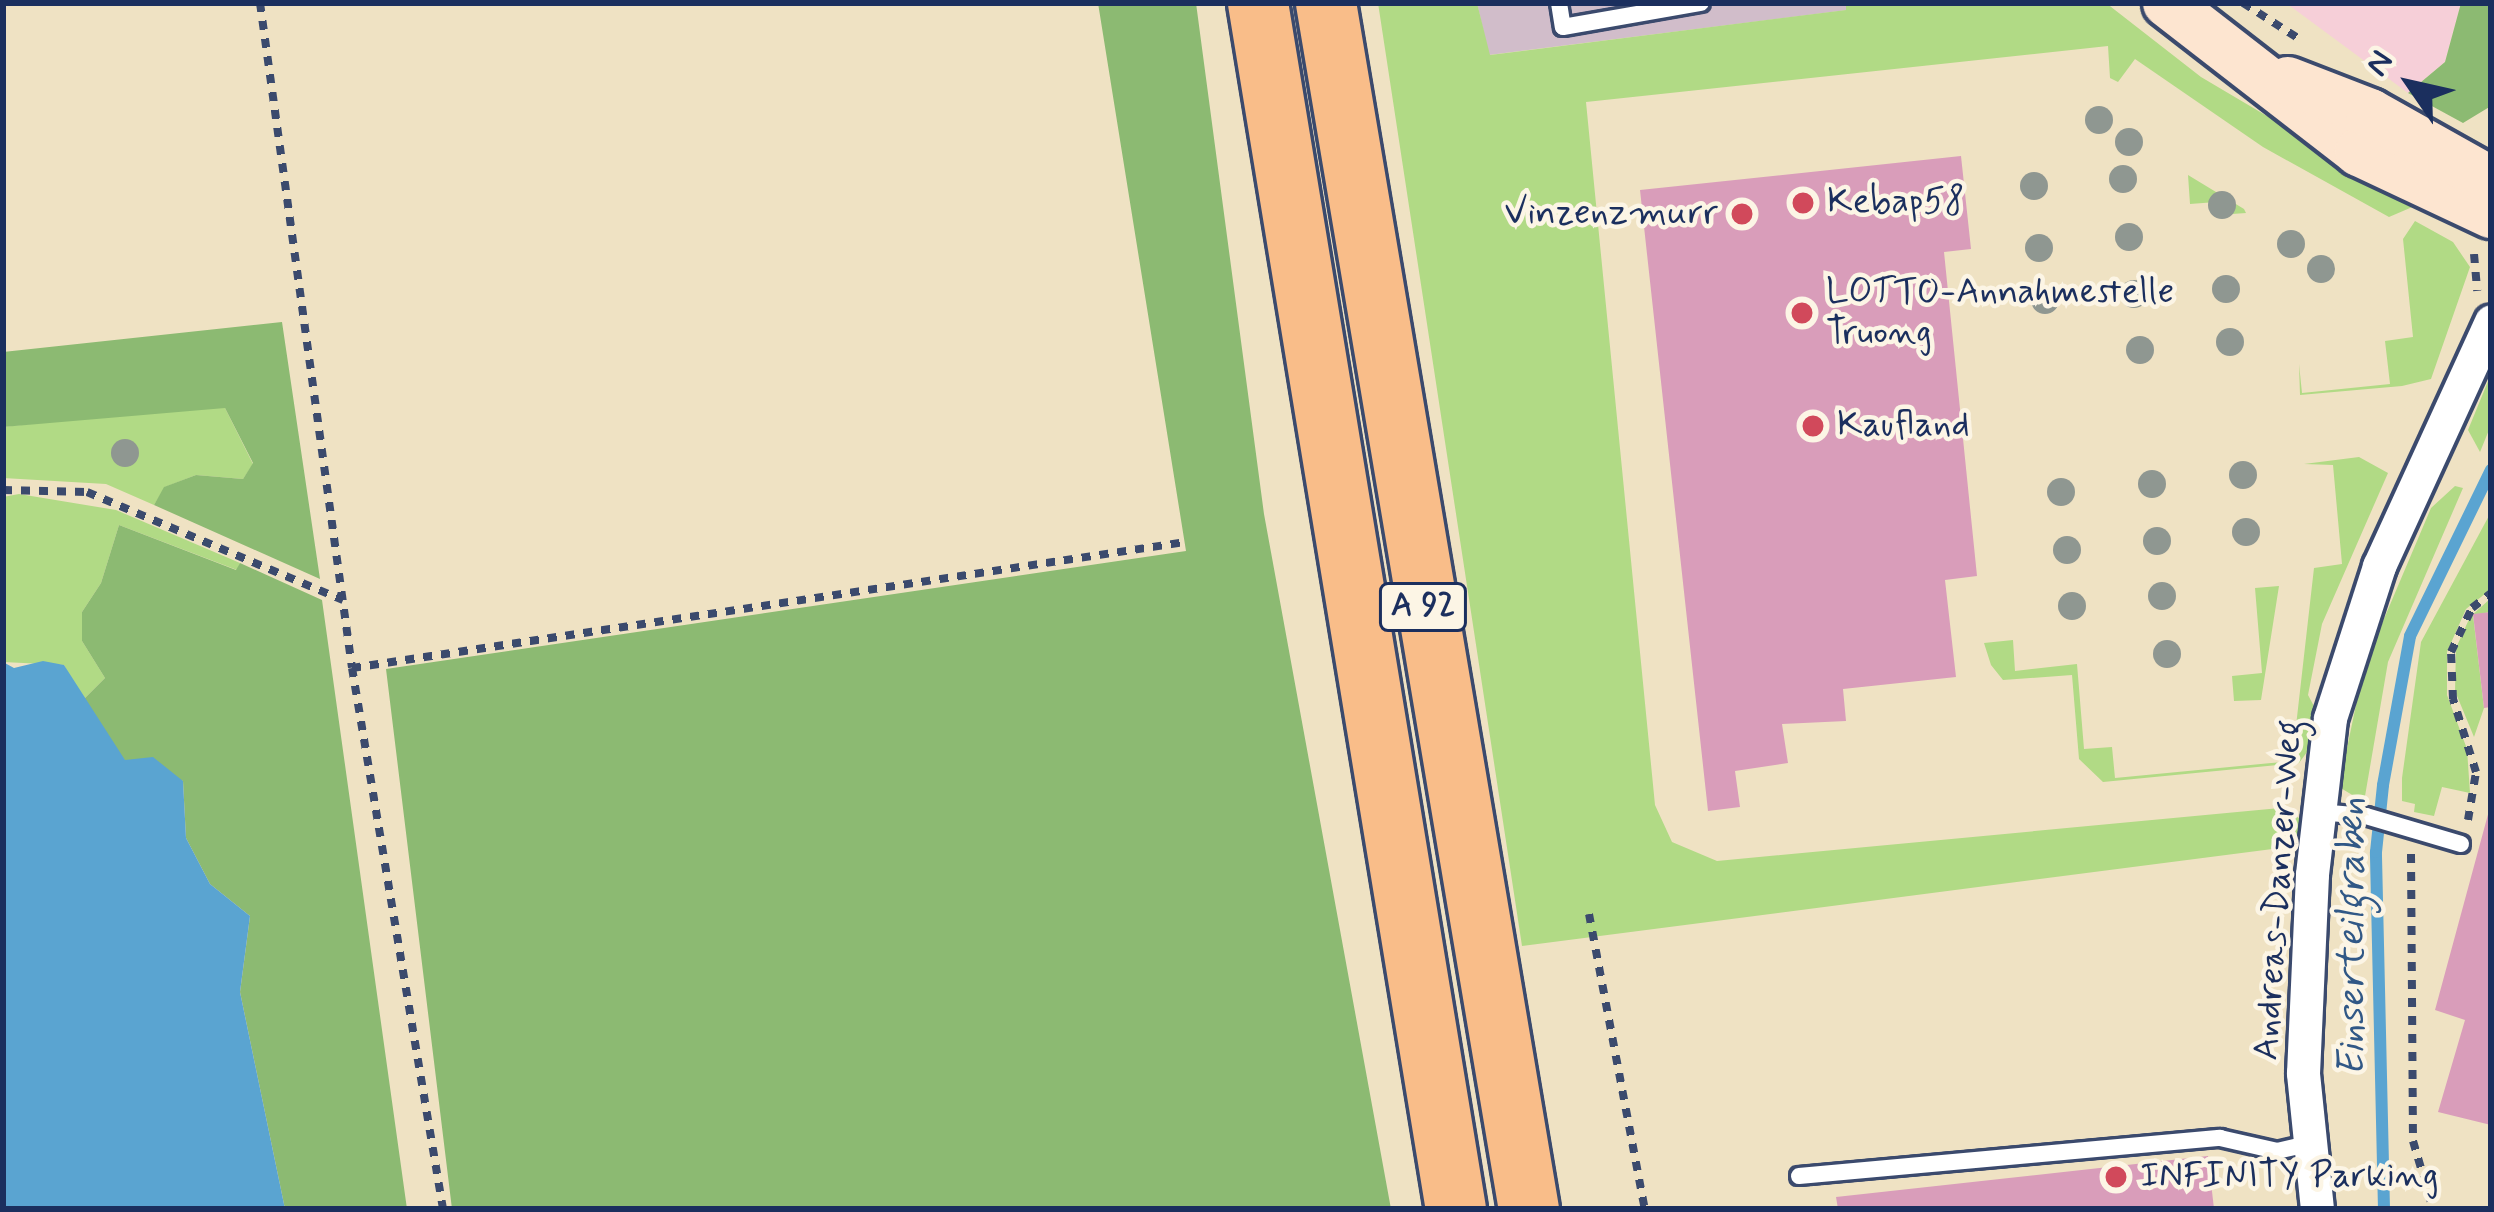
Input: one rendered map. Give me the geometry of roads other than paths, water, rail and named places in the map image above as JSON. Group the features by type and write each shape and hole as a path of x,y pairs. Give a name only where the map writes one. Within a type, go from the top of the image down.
{"highway":[{"name":"A 92","path":"1258,3 1456,1209"},
{"name":"A 92","path":"1327,3 1529,1209"}],"main road":[{"path":"2167,3 2359,152 2480,230"},
{"path":"2250,65 2370,113 2491,181"}],"street":[{"name":"Andreas-Danzer-Weg","path":"2317,1209 2303,1073 2318,812 2340,672 2479,317"}],"lane":[{"path":"1559,3 1563,27 1701,3"},
{"path":"2318,812 2389,821 2461,844"},
{"path":"1798,1176 2220,1138 2277,1150 2308,1144"}],"water":[{"path":"43,661 64,665 125,760 153,757 183,781 186,838 210,884 250,916 240,992 285,1209 3,1209 3,662 14,668"}],"waterway":[{"name":"Einserteilgraben","path":"2384,1209 2376,852 2383,785 2410,636 2491,470"}],"place":[{"name":"Kebap58","path":"1803,203"},
{"name":"Vinzenzmurr","path":"1742,214"},
{"name":"LOTTO-Annahmestelle Truong","path":"1802,313"},
{"name":"Kaufland","path":"1813,426"},
{"name":"INFINITY Parking","path":"2116,1177"}]}
